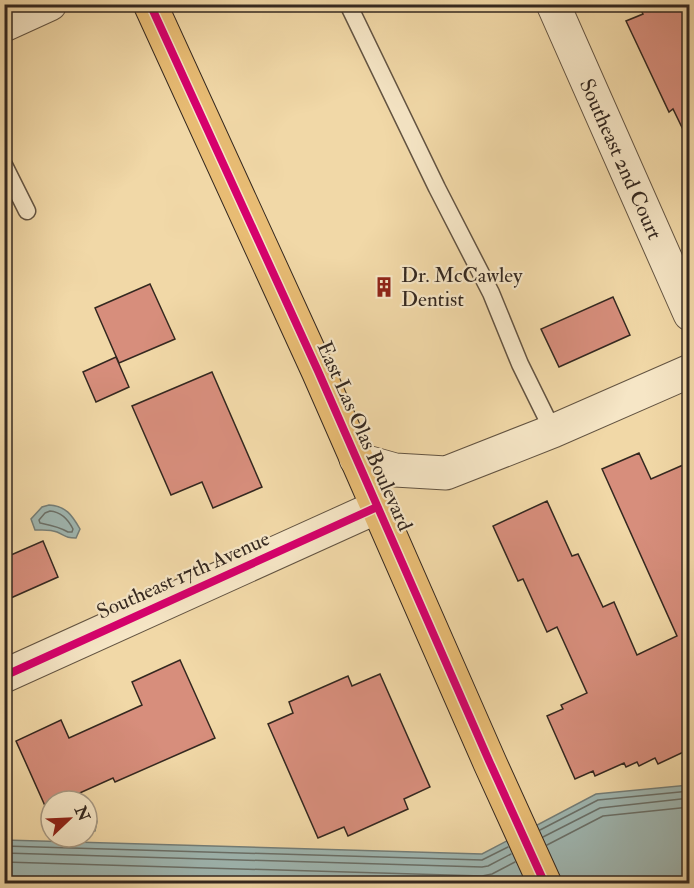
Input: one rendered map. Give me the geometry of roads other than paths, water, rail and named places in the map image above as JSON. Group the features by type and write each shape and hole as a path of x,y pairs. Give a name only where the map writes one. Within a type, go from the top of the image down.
{"main road":[{"name":"East Las Olas Boulevard","path":"150,4 318,371 545,884"}],"street":[{"path":"4,25 50,4"},
{"name":"Southeast 2nd Court","path":"553,4 690,314"},
{"path":"356,459 395,470 446,472 553,431 690,371"},
{"name":"Southeast 17th Avenue","path":"4,676 377,507"}],"lane":[{"path":"348,4 437,188 491,293 520,364 553,431"},
{"path":"4,165 27,211"}],"water":[{"path":"49,505 64,509 71,516 80,529 76,538 52,530 35,530 31,519 42,507"},
{"path":"689,785 689,883 5,884 5,840 39,841 39,849 99,849 99,843 482,854 596,794"}],"place":[{"name":"Dr. McCawley Dentist","path":"384,287"}]}
